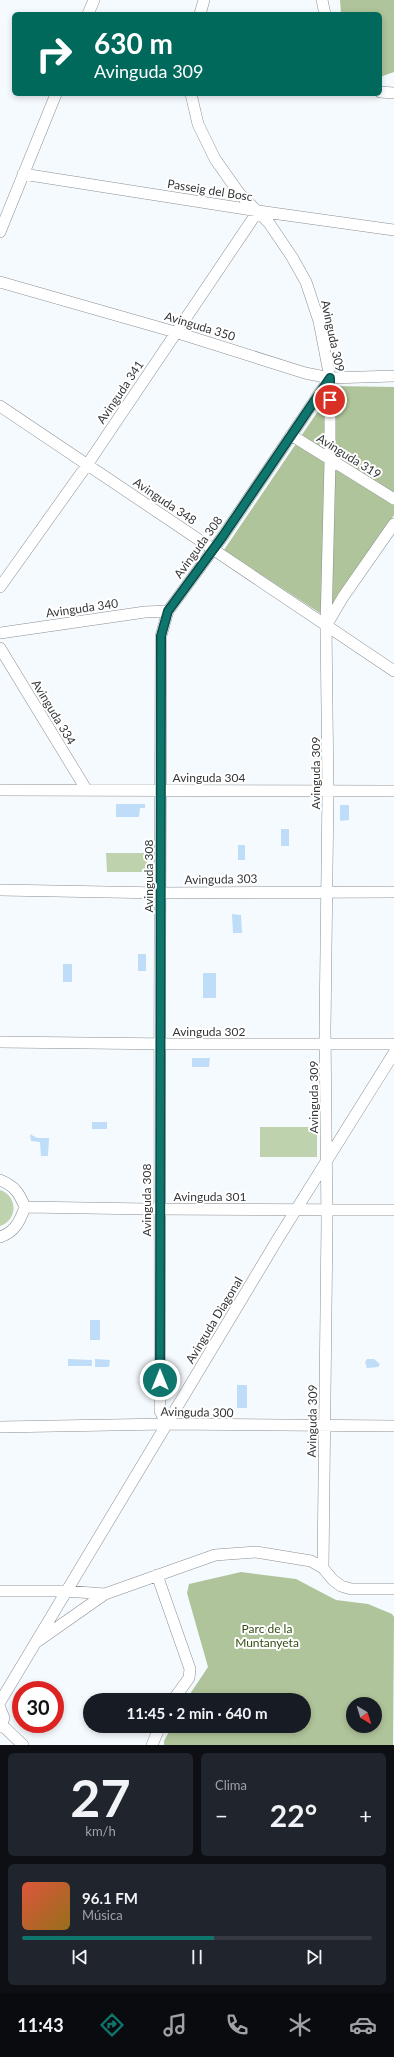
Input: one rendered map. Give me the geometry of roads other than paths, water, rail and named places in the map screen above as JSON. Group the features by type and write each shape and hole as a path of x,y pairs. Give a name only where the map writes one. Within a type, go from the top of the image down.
{"street":[{"path":"89,12 94,0"},
{"path":"201,12 204,0"},
{"path":"322,0 325,12"},
{"path":"382,92 394,93"},
{"path":"0,232 55,96"},
{"name":"Avinguda 309","path":"191,96 198,124 216,159 239,194 247,203 258,211 277,234 306,282 319,321 330,378 330,461 326,626 328,791 326,1044 327,1210 323,1568"},
{"name":"Passeig del Bosc","path":"23,174 258,211 394,230"},
{"name":"Avinguda 341","path":"0,587 87,465 175,332 258,211"},
{"name":"Avinguda 350","path":"0,282 175,332 305,373 330,378 394,376"},
{"name":"Avinguda 308","path":"167,1424 160,1411 159,1044 162,893 161,636 168,611 213,550 330,378"},
{"name":"Avinguda 348","path":"0,406 394,671"},
{"name":"Avinguda 319","path":"291,435 330,461 394,499"},
{"path":"326,626 343,597 394,524"},
{"name":"Avinguda 340","path":"0,633 145,612 168,611"},
{"name":"Avinguda 334","path":"0,648 86,789"},
{"name":"Avinguda 304","path":"0,790 394,790"},
{"name":"Avinguda 303","path":"0,890 162,893 327,891 394,892"},
{"name":"Avinguda 302","path":"0,1042 394,1044"},
{"name":"Avinguda Diagonal","path":"0,1702 296,1210 394,1053"},
{"path":"0,1180 12,1185 19,1193 25,1207 19,1223 9,1234 0,1237"},
{"name":"Avinguda 301","path":"25,1207 394,1210"},
{"name":"Avinguda 300","path":"0,1426 167,1424 394,1426"},
{"path":"0,1591 66,1591 105,1594 215,1556 256,1552 311,1561 323,1568 333,1580 341,1586 351,1589 394,1589"},
{"path":"157,1575 190,1670 189,1678 178,1693"},
{"name":"Avinguda Diagonal","path":"35,1642 105,1594"},
{"path":"0,1708 4,1718 1,1726 23,1745"},
{"path":"152,1745 157,1733"}],"water":[{"path":"116,804 145,804 145,808 140,808 139,817 116,817"},
{"path":"340,805 349,805 349,820 340,821"},
{"path":"281,829 289,829 289,846 281,846"},
{"path":"238,845 245,845 245,860 238,860"},
{"path":"232,914 241,915 242,933 233,933"},
{"path":"138,954 146,954 146,971 138,971"},
{"path":"63,964 72,964 72,982 63,982"},
{"path":"203,973 216,973 216,998 203,998"},
{"path":"192,1058 210,1058 209,1067 192,1067"},
{"path":"92,1122 107,1122 107,1129 92,1129"},
{"path":"30,1134 37,1138 49,1138 48,1156 41,1156 40,1142 31,1141"},
{"path":"90,1320 100,1320 100,1340 90,1340"},
{"path":"68,1359 92,1360 92,1366 68,1366"},
{"path":"95,1359 110,1360 109,1367 95,1367"},
{"path":"367,1359 374,1359 380,1364 378,1367 367,1368 365,1362"},
{"path":"237,1385 247,1385 247,1408 237,1408"}],"park label":[{"name":"Parc de la Muntanyeta","path":"267,1635"}]}
